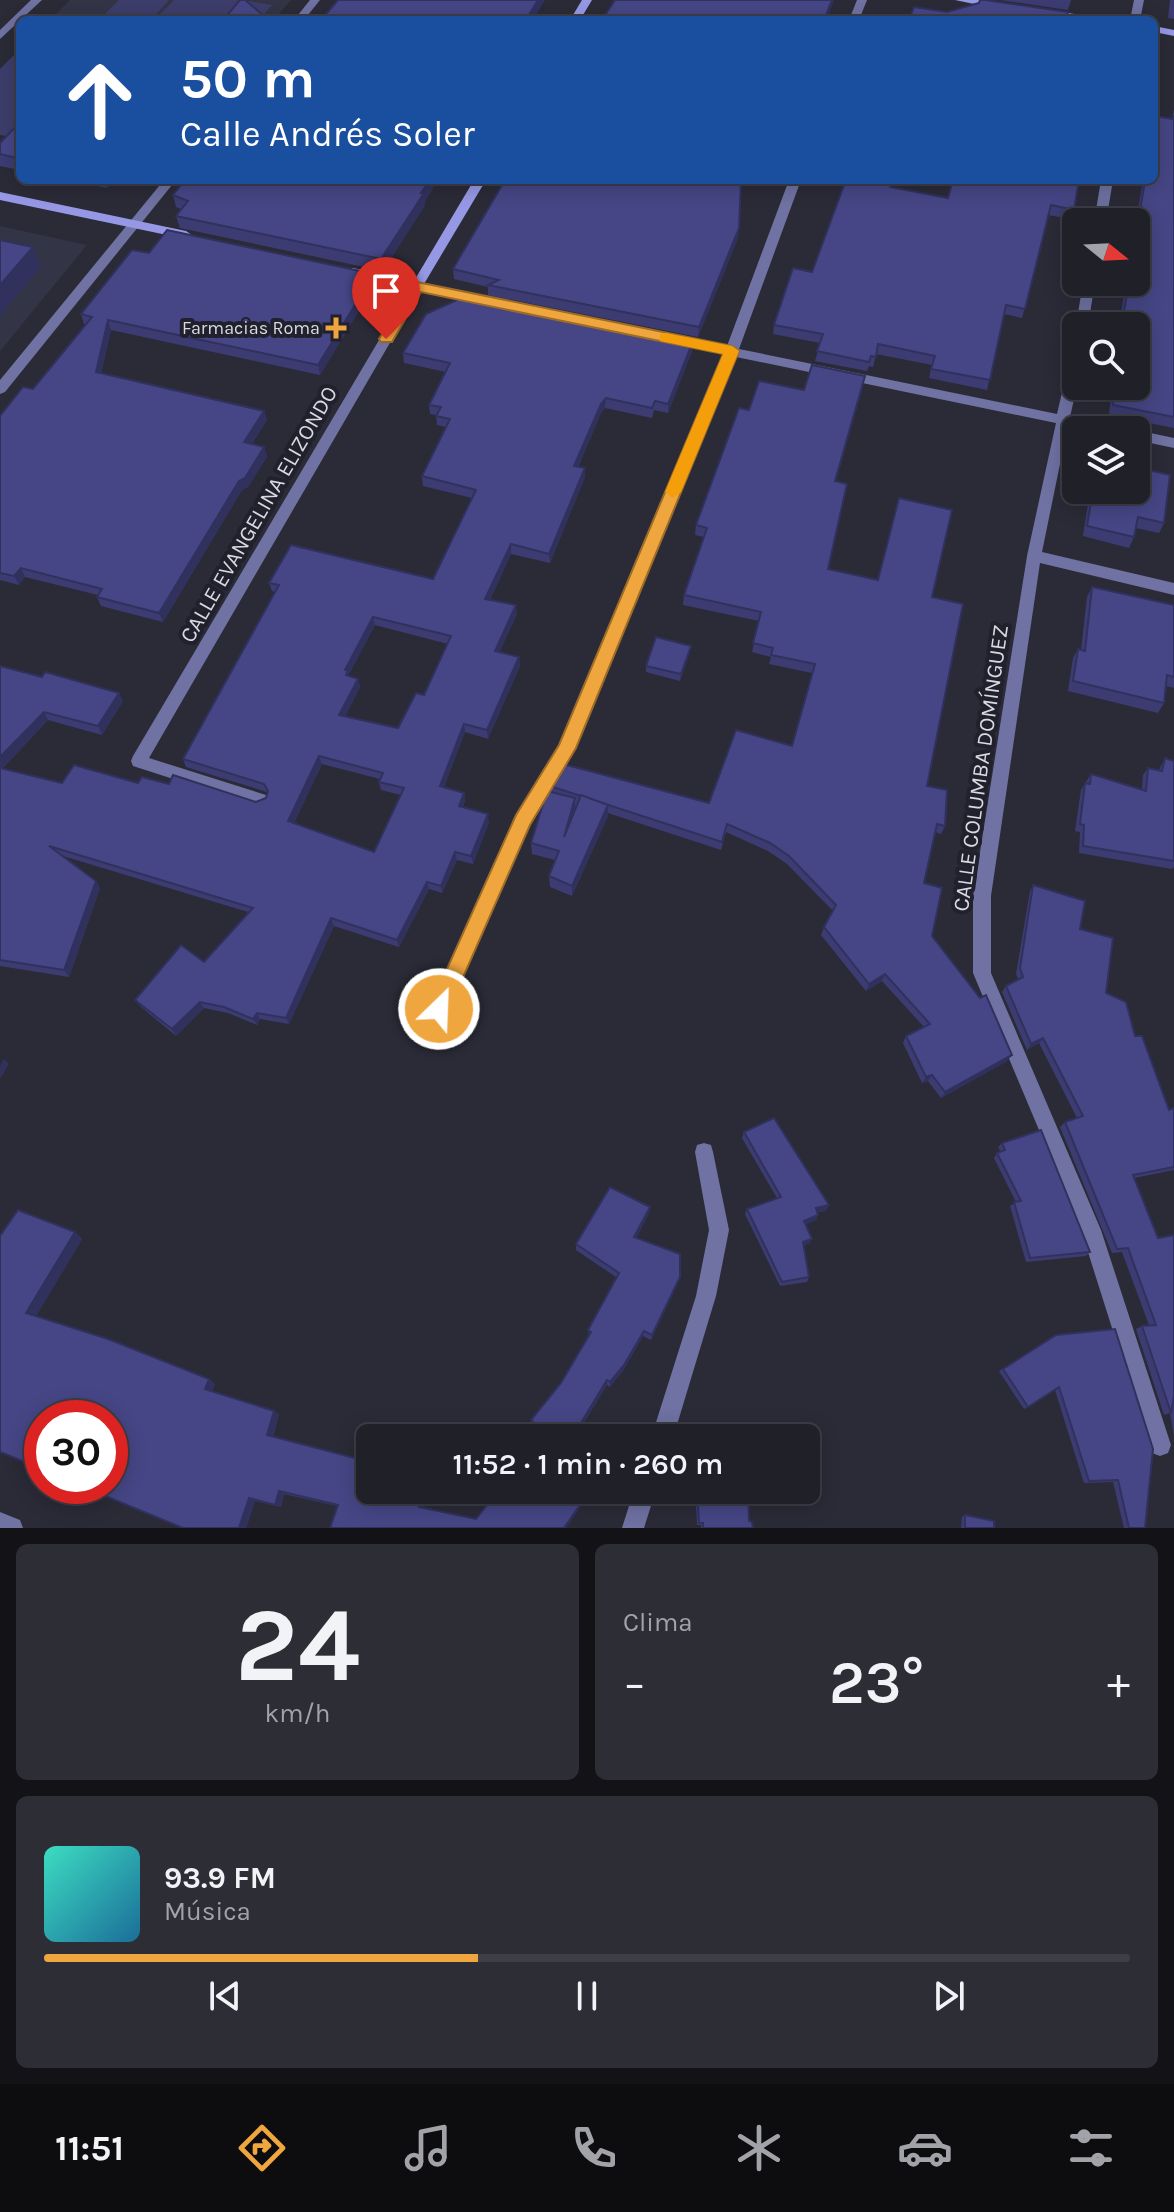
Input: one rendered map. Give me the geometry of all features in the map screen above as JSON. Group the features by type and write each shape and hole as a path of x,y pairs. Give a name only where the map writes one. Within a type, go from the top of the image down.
{"main road":[{"path":"960,0 1005,7"},
{"path":"1035,11 1068,16"},
{"name":"CALLE EVANGELINA ELIZONDO","path":"417,286 478,184"},
{"path":"0,196 194,237"},
{"path":"343,270 417,286"}],"street":[{"path":"21,16 37,0"},
{"path":"302,16 315,0"},
{"path":"0,36 16,20"},
{"path":"0,389 167,184"},
{"path":"439,1009 522,820 567,748 732,351 794,184"},
{"path":"1102,208 1106,184"},
{"path":"417,286 492,302"},
{"name":"CALLE EVANGELINA ELIZONDO","path":"260,800 139,761 417,286"},
{"path":"657,336 1062,419"},
{"name":"CALLE COLUMBA DOMÍNGUEZ","path":"1062,433 1034,556 982,896 982,973 1091,1230 1160,1445"},
{"path":"1150,438 1174,443"},
{"path":"1034,556 1174,589"},
{"path":"666,1424 706,1296 719,1230 704,1152"},
{"path":"633,1528 641,1504"},
{"path":"0,1523 12,1528"}],"shaded area":[{"path":"70,0 291,0 277,16 54,16"},
{"path":"119,0 169,0 155,16 105,14"},
{"path":"174,0 243,0 272,5 262,16 158,16"},
{"path":"16,53 16,138 0,135 0,69"},
{"path":"0,226 87,245 0,351"}],"building":[{"path":"240,0 245,0 263,15 262,16 226,16"},
{"path":"338,0 538,0 528,16 324,16"},
{"path":"615,0 832,0 826,16 605,16"},
{"path":"985,0 1068,12 1067,16 911,16 914,7 947,12"},
{"path":"1174,115 1174,417 1113,405 1114,400 1150,400 1150,312 1124,312 1127,296 1150,296 1150,208 1140,208 1144,184 1158,184 1158,116 1173,119"},
{"path":"16,126 16,158 0,154 0,143"},
{"path":"182,184 427,184 381,259 176,216 188,201 173,195"},
{"path":"503,184 741,184 739,228 699,327 488,285 499,280 453,269"},
{"path":"845,184 891,184 890,187 948,198 952,184 1078,184 1074,208 1051,205 1025,309 1006,305 990,380 931,369 935,356 878,344 876,357 871,356 869,362 817,351 823,334 774,325 793,268 812,272"},
{"path":"167,230 374,274 318,365 108,320 96,372 264,411 244,442 264,447 245,478 239,481 159,613 97,597 102,589 21,568 14,576 0,573 0,416 23,387 33,389 92,317 81,314 132,250 149,253"},
{"path":"0,240 33,247 0,285"},
{"path":"468,295 693,341 668,404 655,401 652,408 606,398 601,404 574,466 585,468 549,554 511,544 485,599 516,605 495,651 519,657 487,730 464,724 440,786 464,793 459,806 488,814 471,856 455,852 441,886 427,882 397,940 331,918 286,1018 257,1013 253,1019 224,1007 200,1002 172,1029 135,1000 181,945 204,962 253,908 49,846 96,881 64,970 0,960 0,768 62,783 74,765 138,783 142,777 169,784 173,775 256,802 266,798 268,791 264,784 183,759 279,585 269,583 291,545 433,579 476,490 422,476 450,419 436,416 441,407 429,405 450,363 403,353 426,314","holes":["373,617 451,636 424,695 416,693 398,728 339,715 358,679 346,675 348,671 345,670","319,756 383,773 379,782 404,788 374,852 288,821"]},
{"path":"812,365 865,376 835,481 847,484 828,569 878,580 899,498 952,510 932,597 963,604 927,786 947,790 945,826 937,824 924,883 942,888 932,936 980,998 986,995 1012,1055 945,1092 932,1075 926,1077 906,1036 930,1024 885,974 869,984 824,927 836,905 789,856 770,843 727,824 722,842 550,786 563,764 709,803 736,730 792,746 815,664 771,655 773,648 753,643 761,612 684,595 707,528 696,525 739,408 749,410 759,381 804,390"},
{"path":"1150,470 1170,475 1164,523 1138,517 1134,537 1087,526 1091,504 1150,504"},
{"path":"1092,587 1174,605 1174,677 1167,675 1164,703 1073,681 1078,649 1085,651"},
{"path":"656,637 691,646 681,674 646,666"},
{"path":"0,666 42,677 45,672 119,693 98,726 44,712 0,757"},
{"path":"1165,758 1174,761 1174,861 1083,846 1084,825 1080,824 1085,783 1090,784 1091,774 1146,791 1148,768 1162,771"},
{"path":"547,791 575,798 564,837 581,795 608,805 572,886 549,876 559,851 531,843"},
{"path":"1033,885 1085,901 1080,929 1113,938 1106,993 1126,1002 1135,1036 1142,1036 1169,1110 1174,1108 1174,1167 1133,1175 1158,1238 1174,1235 1174,1396 1171,1413 1142,1326 1156,1325 1128,1248 1117,1249 1065,1122 1083,1116 1043,1038 1031,1044 1006,986 1023,977 1020,968"},
{"path":"774,1118 829,1205 816,1208 818,1215 804,1221 812,1239 803,1242 809,1277 782,1282 747,1209 781,1197 744,1132"},
{"path":"1041,1130 1090,1252 1030,1258 1014,1202 1021,1201 997,1153 1005,1150 1002,1143"},
{"path":"610,1187 650,1207 634,1237 680,1254 680,1277 652,1335 644,1331 624,1365 610,1382 607,1380 580,1424 535,1424 531,1420 561,1383 591,1332 588,1330 619,1273 576,1244"},
{"path":"18,1210 75,1232 26,1313 108,1339 209,1379 205,1389 274,1411 267,1435 356,1458 356,1504 420,1504 419,1507 476,1519 488,1504 581,1504 564,1528 330,1528 338,1505 279,1491 275,1505 249,1498 239,1528 183,1528 125,1504 128,1504 128,1400 24,1400 24,1462 0,1452 0,1236"},
{"path":"1115,1329 1153,1449 1145,1528 1129,1528 1118,1480 1089,1481 1059,1387 1028,1407 1003,1369 1056,1335"},
{"path":"698,1504 748,1504 749,1521 753,1528 703,1528 703,1523 699,1523"},
{"path":"965,1515 994,1521 994,1528 965,1528"}],"slow traffic":[{"path":"666,337 732,351 673,492"}],"place":[{"name":"Farmacias Roma","path":"336,328"}],"route":[{"path":"386,339 417,286 732,351 567,748 522,820 439,1009"}]}
